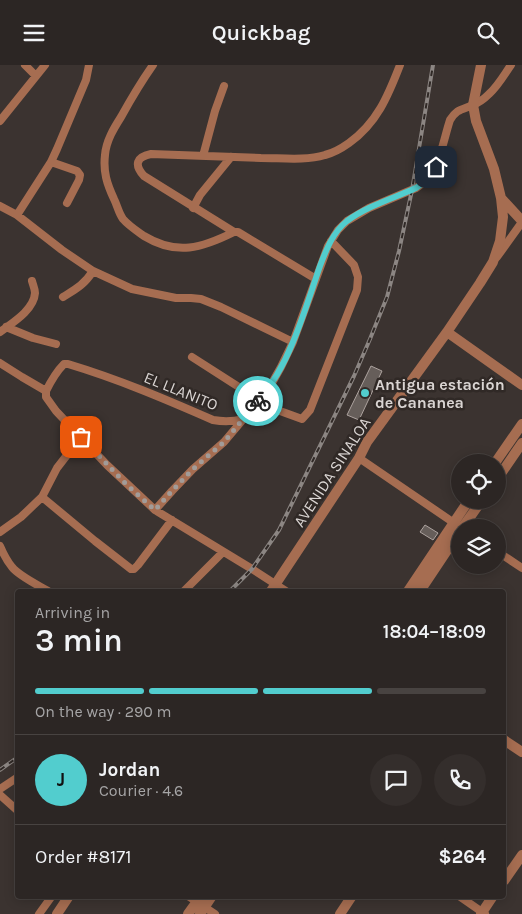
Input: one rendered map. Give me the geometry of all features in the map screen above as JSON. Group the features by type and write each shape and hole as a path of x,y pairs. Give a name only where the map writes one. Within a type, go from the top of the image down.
{"street":[{"path":"25,65 36,76"},
{"path":"0,121 45,65"},
{"path":"17,215 51,162 86,80 89,65"},
{"path":"153,65 111,134 105,153 104,173 122,218 150,240 180,248 210,243 234,232"},
{"path":"316,279 234,232 144,176 139,171 137,165 143,156 151,154 305,159 327,155 357,138 378,115 400,65"},
{"path":"480,65 473,105 476,121 494,169 501,198 503,217 500,241 493,262"},
{"path":"155,510 193,469 224,442 268,389 293,342 328,246 338,230 347,221 369,208 416,188 430,177 436,167 450,120 454,113 473,105 489,95 511,65"},
{"path":"203,156 224,86"},
{"path":"193,207 204,189 230,157"},
{"path":"51,162 77,171 80,175 67,203"},
{"path":"0,198 3,207 17,215 93,271 132,289 176,298 201,299 293,342"},
{"path":"501,198 522,222"},
{"name":"AVENIDA SINALOA","path":"273,588 359,458 367,442 447,332 522,222"},
{"path":"192,357 259,400 280,411 302,419 310,410 356,290 358,277 354,265 331,241"},
{"path":"63,297 87,281 93,271"},
{"path":"3,330 26,311 32,303 36,292 32,281"},
{"path":"3,330 56,344"},
{"path":"447,332 522,385"},
{"path":"0,363 46,391 49,403 126,484 155,510 223,552 273,588"},
{"name":"EL LLANITO","path":"46,391 60,368 64,364 68,364 124,382 213,420 224,422 243,419"},
{"path":"501,454 522,424"},
{"path":"0,532 21,517 42,497 57,468 81,437"},
{"path":"506,466 522,443"},
{"path":"359,458 451,521"},
{"path":"42,497 131,569 138,565 172,520"},
{"path":"466,519 474,509"},
{"path":"410,589 451,537"},
{"path":"421,589 451,540"},
{"path":"0,546 12,569 45,589"},
{"path":"186,589 223,552"},
{"path":"506,557 522,568"},
{"path":"506,741 522,752"},
{"path":"1,787 15,779"},
{"path":"0,795 15,808"},
{"path":"506,878 522,855"},
{"path":"39,914 50,899"},
{"path":"57,914 67,899"},
{"path":"340,914 350,899"},
{"path":"463,899 483,913 491,899"},
{"path":"188,914 198,903 215,914"}],"building":[{"name":"Antigua estación de Cananea","path":"371,366 382,371 359,420 347,415"},
{"path":"425,525 438,533 433,540 420,532"}],"railway":[{"path":"232,589 252,569 279,530 354,376 387,297 412,190 433,65"},
{"path":"0,770 15,759"}],"way so far":[{"path":"81,437 126,484 155,510 193,469 224,442 258,401"}],"place":[{"name":"Antigua estación de Cananea","path":"365,393"}],"route":[{"path":"258,401 268,389 293,342 328,246 338,230 347,221 369,208 416,188 430,177 436,167"}]}
